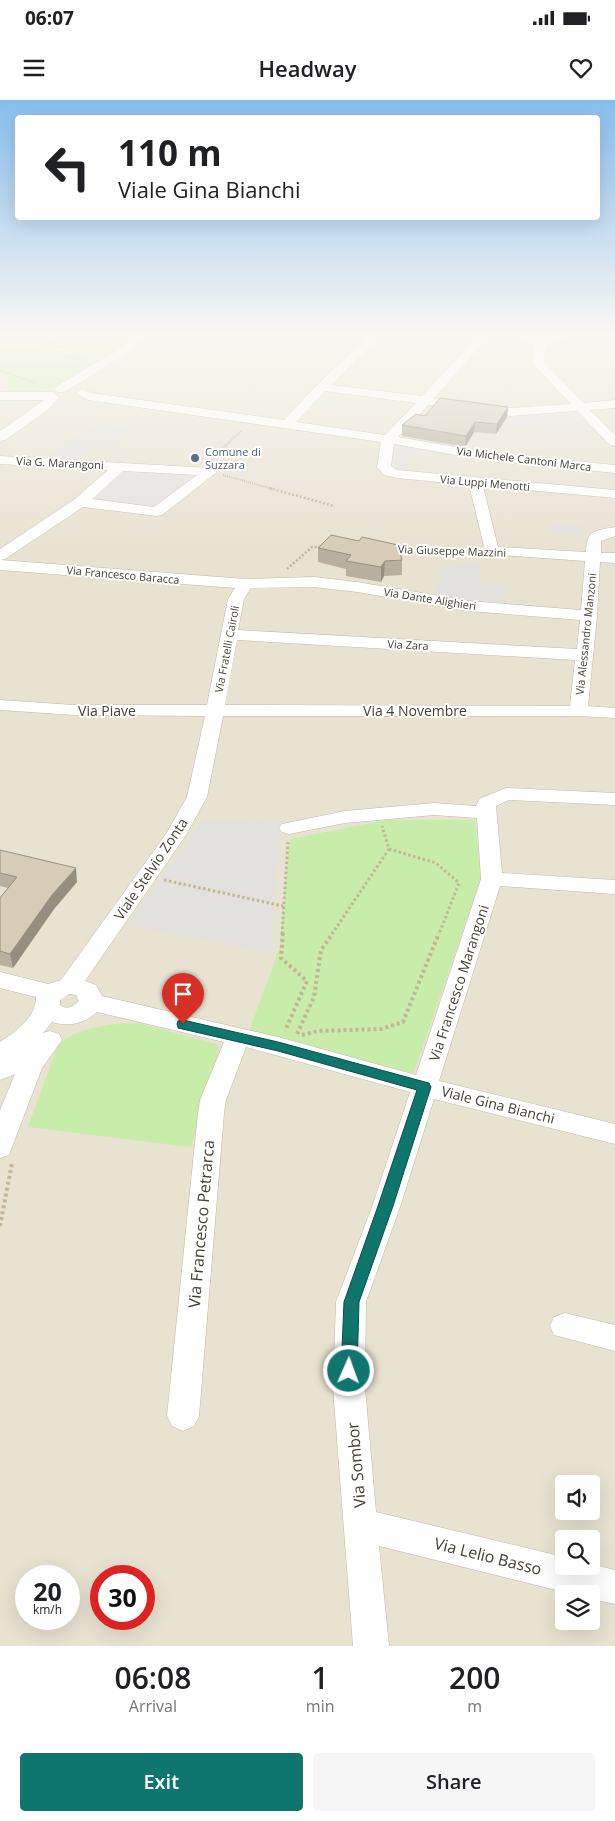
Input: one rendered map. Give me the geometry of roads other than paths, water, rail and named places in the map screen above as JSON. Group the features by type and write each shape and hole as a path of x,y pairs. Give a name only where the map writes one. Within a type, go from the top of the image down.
{"street":[{"path":"0,437 41,405"},
{"name":"Via Michele Cantoni Marca","path":"150,405 478,455 615,469"},
{"path":"286,425 305,405"},
{"path":"388,440 422,405"},
{"path":"464,406 511,412 602,405"},
{"path":"580,407 615,442"},
{"name":"Via Luppi Menotti","path":"388,440 384,467 389,472 475,482 615,494"},
{"name":"Via G. Marangoni","path":"0,460 205,471 157,512 80,502"},
{"path":"0,556 80,502 121,466"},
{"name":"Via Giuseppe Mazzini","path":"475,482 491,551 615,558"},
{"name":"Via Alessandro Manzoni","path":"578,711 589,616 594,539 600,535 615,531"},
{"name":"Via Francesco Baracca","path":"0,565 245,584"},
{"name":"Via Dante Alighieri","path":"245,584 314,582 357,587 469,606 589,616"},
{"name":"Via Fratelli Cairoli","path":"215,711 231,635 236,600 245,584"},
{"name":"Via Zara","path":"231,635 584,655"},
{"name":"Via Piave","path":"0,704 74,710 215,711"},
{"name":"Via 4 Novembre","path":"215,711 578,711 615,713"},
{"name":"Viale Stelvio Zonta","path":"0,1055 21,1039 60,1000 156,881 176,835 197,796 215,711"},
{"path":"615,799 506,794 486,803 492,879 615,887"},
{"path":"289,828 344,817 434,809 487,813"},
{"name":"Via Francesco Marangoni","path":"425,1087 492,879"},
{"path":"0,980 60,1000"},
{"name":"Viale Stelvio Zonta","path":"0,1071 32,1053 50,1040 60,1000"},
{"name":"Viale Gina Bianchi","path":"60,1000 83,1012 91,1002 278,1046 425,1087 615,1134"},
{"name":"Via Francesco Petrarca","path":"183,1416 211,1113 213,1100 238,1038"},
{"path":"0,1066 10,1059 21,1039"},
{"path":"5,1148 31,1065 50,1040"},
{"name":"Via Sombor","path":"370,1646 362,1525 349,1388 352,1302 425,1087"},
{"path":"0,1103 5,1148"},
{"path":"564,1326 615,1338"},
{"name":"Via Lelio Basso","path":"362,1525 615,1588"}],"place":[{"name":"Comune di Suzzara","path":"195,458"}]}
